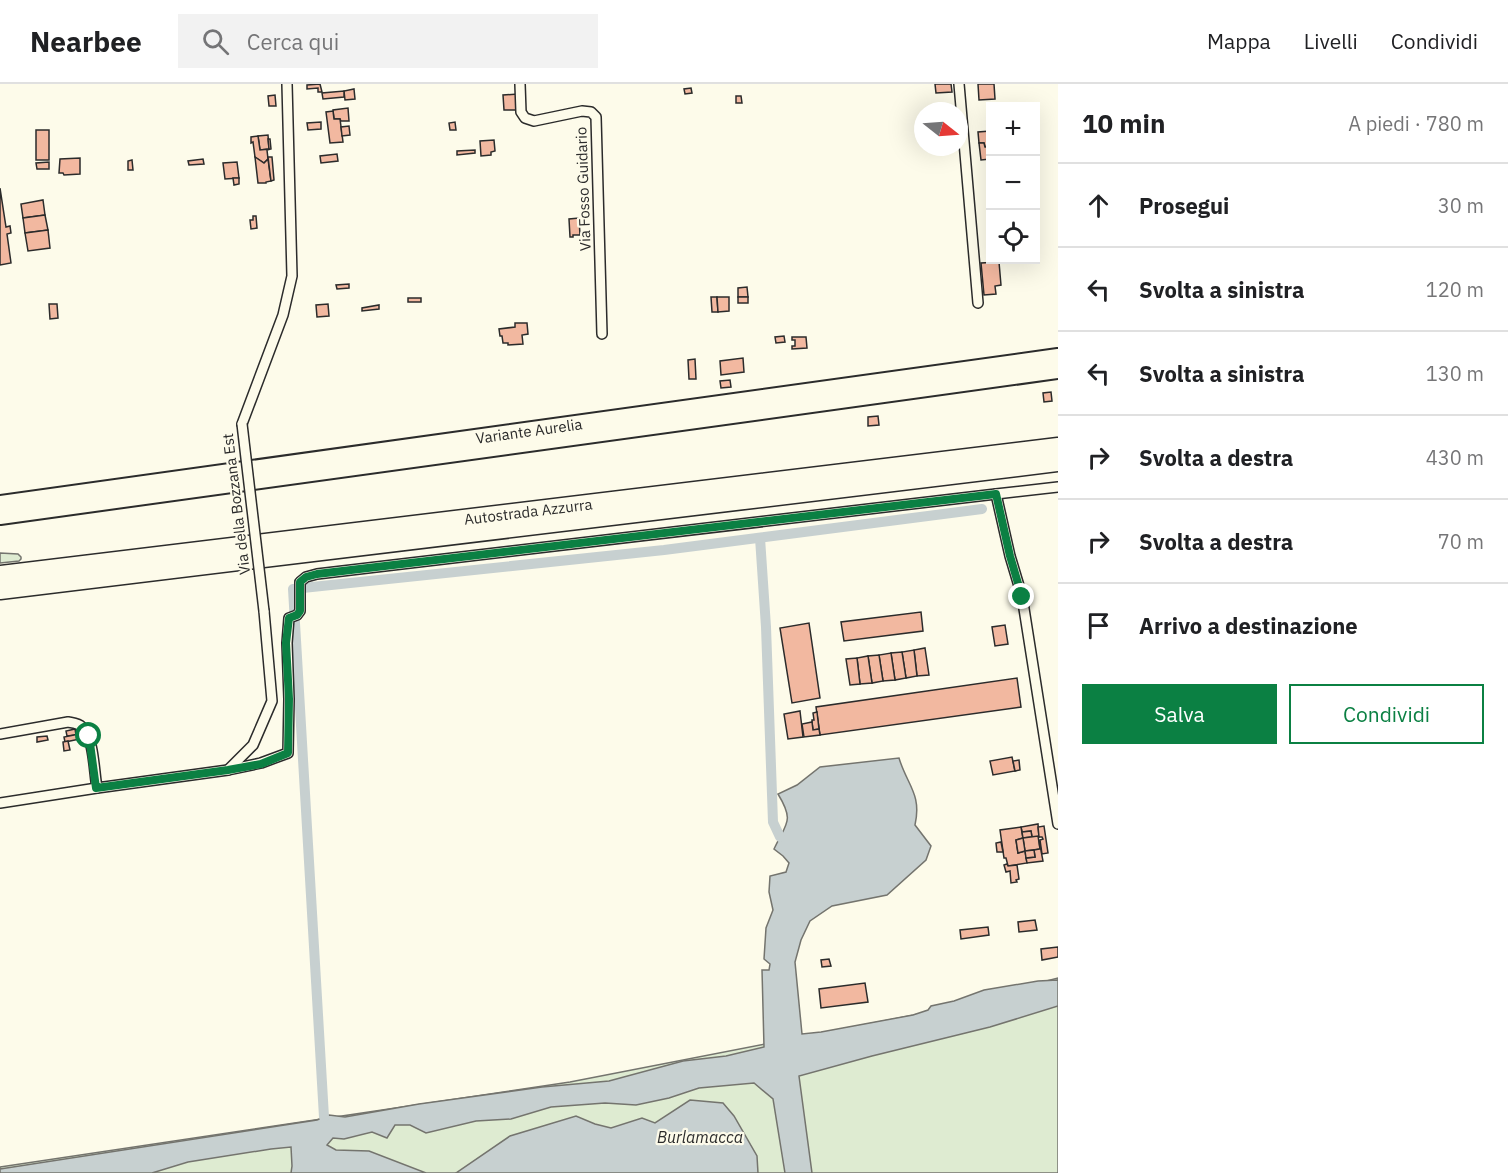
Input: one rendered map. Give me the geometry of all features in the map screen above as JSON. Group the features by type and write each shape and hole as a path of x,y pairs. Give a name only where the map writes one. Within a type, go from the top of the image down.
{"highway":[{"name":"Variante Aurelia","path":"0,504 1058,357"},
{"name":"Variante Aurelia","path":"0,516 1058,370"},
{"name":"Autostrada Azzurra","path":"0,575 1058,447"},
{"name":"Autostrada Azzurra","path":"0,590 1058,462"}],"street":[{"name":"Via della Bozzana Est","path":"228,770 253,745 272,701 242,424 283,315 292,276 287,84"},
{"name":"Via Fosso Guidario","path":"520,84 521,112 525,118 534,121 582,111 591,112 596,117 602,334"},
{"path":"959,84 978,303"},
{"path":"0,803 228,770 261,764 288,753 289,699 286,643 293,616 300,611 300,582 306,577 1058,487"},
{"path":"996,494 1022,597 1058,824"},
{"path":"0,734 68,722 78,724 89,736 96,788"}],"green space":[{"path":"0,553 18,554 21,559 0,563"},
{"path":"1058,978 1058,1173 0,1173 0,1167 570,1082 914,1015"}],"water":[{"path":"899,758 917,805 915,825 931,846 926,860 887,895 832,906 810,921 801,940 795,962 802,1034 913,1015 928,1010 931,1006 954,1001 984,990 1038,981 1058,980 1058,1006 990,1027 799,1076 812,1173 785,1173 773,1099 754,1083 699,1088 669,1098 636,1105 605,1103 551,1107 511,1119 476,1121 426,1133 410,1125 395,1125 387,1138 372,1132 344,1139 333,1138 327,1145 336,1150 369,1151 426,1173 291,1173 291,1147 188,1162 152,1173 0,1173 0,1169 317,1120 329,1115 345,1117 542,1087 609,1081 683,1061 726,1056 764,1047 762,970 769,970 770,964 764,959 766,928 773,910 769,892 770,876 786,872 789,863 774,849 787,822 786,811 778,794 797,785 820,767"},
{"name":"Burlamacca","path":"690,1100 723,1103 734,1116 757,1156 758,1173 456,1173 510,1136 576,1116 611,1128 642,1118 655,1123"}],"building":[{"path":"320,84 322,92 318,92 318,88 307,89 307,85"},
{"path":"935,84 951,84 952,92 936,93"},
{"path":"978,84 994,84 995,99 979,100"},
{"path":"691,88 692,93 685,94 684,89"},
{"path":"354,89 355,99 345,100 344,91"},
{"path":"344,91 344,97 323,99 322,93"},
{"path":"518,94 518,110 504,110 503,95"},
{"path":"275,95 276,106 269,106 268,96"},
{"path":"736,96 741,96 742,103 736,103"},
{"path":"348,108 349,121 334,119 333,110"},
{"path":"333,111 334,119 340,119 343,142 330,143 326,112"},
{"path":"321,122 321,129 308,130 307,123"},
{"path":"455,122 456,130 450,130 449,123"},
{"path":"349,126 350,135 342,136 341,127"},
{"path":"36,130 49,130 49,160 36,160"},
{"path":"986,131 986,147 984,143 979,143 978,132"},
{"path":"268,135 269,149 260,150 258,136"},
{"path":"258,136 260,150 269,149 268,139 270,139 271,149 267,150 268,159 264,163 255,157 253,142 251,143 251,137"},
{"path":"494,140 495,151 491,152 491,155 481,156 480,141"},
{"path":"979,143 984,143 986,159 981,160"},
{"path":"475,150 475,153 457,155 457,151"},
{"path":"337,154 338,161 321,163 320,156"},
{"path":"255,157 264,163 268,159 271,181 258,183"},
{"path":"268,157 272,157 274,180 271,181"},
{"path":"80,158 80,174 59,173 60,159"},
{"path":"203,159 204,164 189,165 188,161"},
{"path":"132,160 133,170 128,170 128,161"},
{"path":"49,162 49,169 37,169 36,163"},
{"path":"237,162 239,178 225,179 223,163"},
{"path":"233,178 239,178 239,184 234,185"},
{"path":"0,188 6,227 10,226 11,233 7,234 11,263 0,265"},
{"path":"43,200 45,215 23,218 21,204"},
{"path":"45,215 48,230 25,233 23,218"},
{"path":"253,216 256,216 257,228 251,229 250,220 253,220"},
{"path":"579,218 580,235 570,237 569,219"},
{"path":"48,230 50,248 28,251 25,233"},
{"path":"981,263 999,264 1001,285 995,286 996,294 984,295"},
{"path":"349,284 349,288 337,289 336,285"},
{"path":"747,287 748,297 738,297 738,288"},
{"path":"711,297 717,297 718,312 712,312"},
{"path":"717,297 729,297 729,311 718,312"},
{"path":"738,297 748,297 748,303 738,303"},
{"path":"408,298 421,298 421,302 408,302"},
{"path":"49,304 57,304 58,318 50,319"},
{"path":"328,304 329,316 317,317 316,305"},
{"path":"379,305 379,309 362,311 362,308"},
{"path":"515,323 527,323 528,334 522,335 523,344 503,343 499,329 515,327"},
{"path":"784,336 785,342 776,343 775,337"},
{"path":"792,337 806,337 807,348 792,349 792,346 795,346 795,340 792,340"},
{"path":"743,358 744,372 721,375 720,361"},
{"path":"695,359 696,379 689,379 688,360"},
{"path":"730,380 731,387 721,388 720,381"},
{"path":"1051,392 1052,401 1044,402 1043,393"},
{"path":"878,416 879,425 868,426 868,417"},
{"path":"921,612 923,631 844,641 841,622"},
{"path":"809,623 820,698 792,703 780,628"},
{"path":"1005,625 1008,644 995,646 992,627"},
{"path":"925,648 929,675 917,676 914,650"},
{"path":"914,650 917,676 906,678 902,652"},
{"path":"902,652 906,678 895,680 891,653"},
{"path":"891,653 895,680 883,681 879,655"},
{"path":"879,655 883,681 872,683 868,656"},
{"path":"868,656 872,683 860,684 857,658"},
{"path":"857,658 860,684 850,685 846,659"},
{"path":"1017,678 1021,707 820,735 816,707"},
{"path":"800,711 803,737 788,739 784,714"},
{"path":"817,712 819,729 813,730 813,713"},
{"path":"812,722 813,730 819,729 820,735 804,737 802,724"},
{"path":"75,729 76,735 67,736 66,731"},
{"path":"79,734 80,739 65,742 64,737"},
{"path":"47,736 48,740 37,742 37,737"},
{"path":"68,741 70,750 64,751 63,742"},
{"path":"1012,757 1015,771 993,775 990,761"},
{"path":"1019,760 1020,770 1015,771 1013,761"},
{"path":"1038,824 1039,837 1032,837 1031,831 1022,832 1021,827"},
{"path":"1044,826 1048,853 1042,854 1040,840 1043,839 1039,837 1038,827"},
{"path":"1021,827 1023,838 1016,840 1018,853 1025,851 1027,863 1008,866 1004,858 1000,830"},
{"path":"1031,831 1032,837 1023,838 1022,832"},
{"path":"1038,836 1040,849 1025,851 1023,838"},
{"path":"1023,838 1025,851 1018,853 1016,840"},
{"path":"1039,840 1043,861 1027,863 1026,858 1035,857 1034,850 1040,849"},
{"path":"1001,842 1003,852 997,852 996,843"},
{"path":"1034,850 1035,857 1026,858 1025,851"},
{"path":"1004,865 1008,866 1017,865 1019,879 1016,880 1017,882 1011,883 1010,871 1006,872"},
{"path":"1035,920 1037,930 1019,932 1018,922"},
{"path":"988,927 989,935 961,939 960,930"},
{"path":"1058,947 1058,957 1042,960 1041,949"},
{"path":"829,959 831,966 822,967 821,960"},
{"path":"865,983 868,1002 821,1008 819,989"}],"waterway":[{"path":"324,1117 293,589 664,550 982,509"},
{"path":"760,538 766,627 773,822 780,837"}],"route":[{"path":"89,736 96,788 261,764 288,753 289,699 286,643 289,618 300,611 300,582 306,577 317,574 996,494 1022,597"}]}
